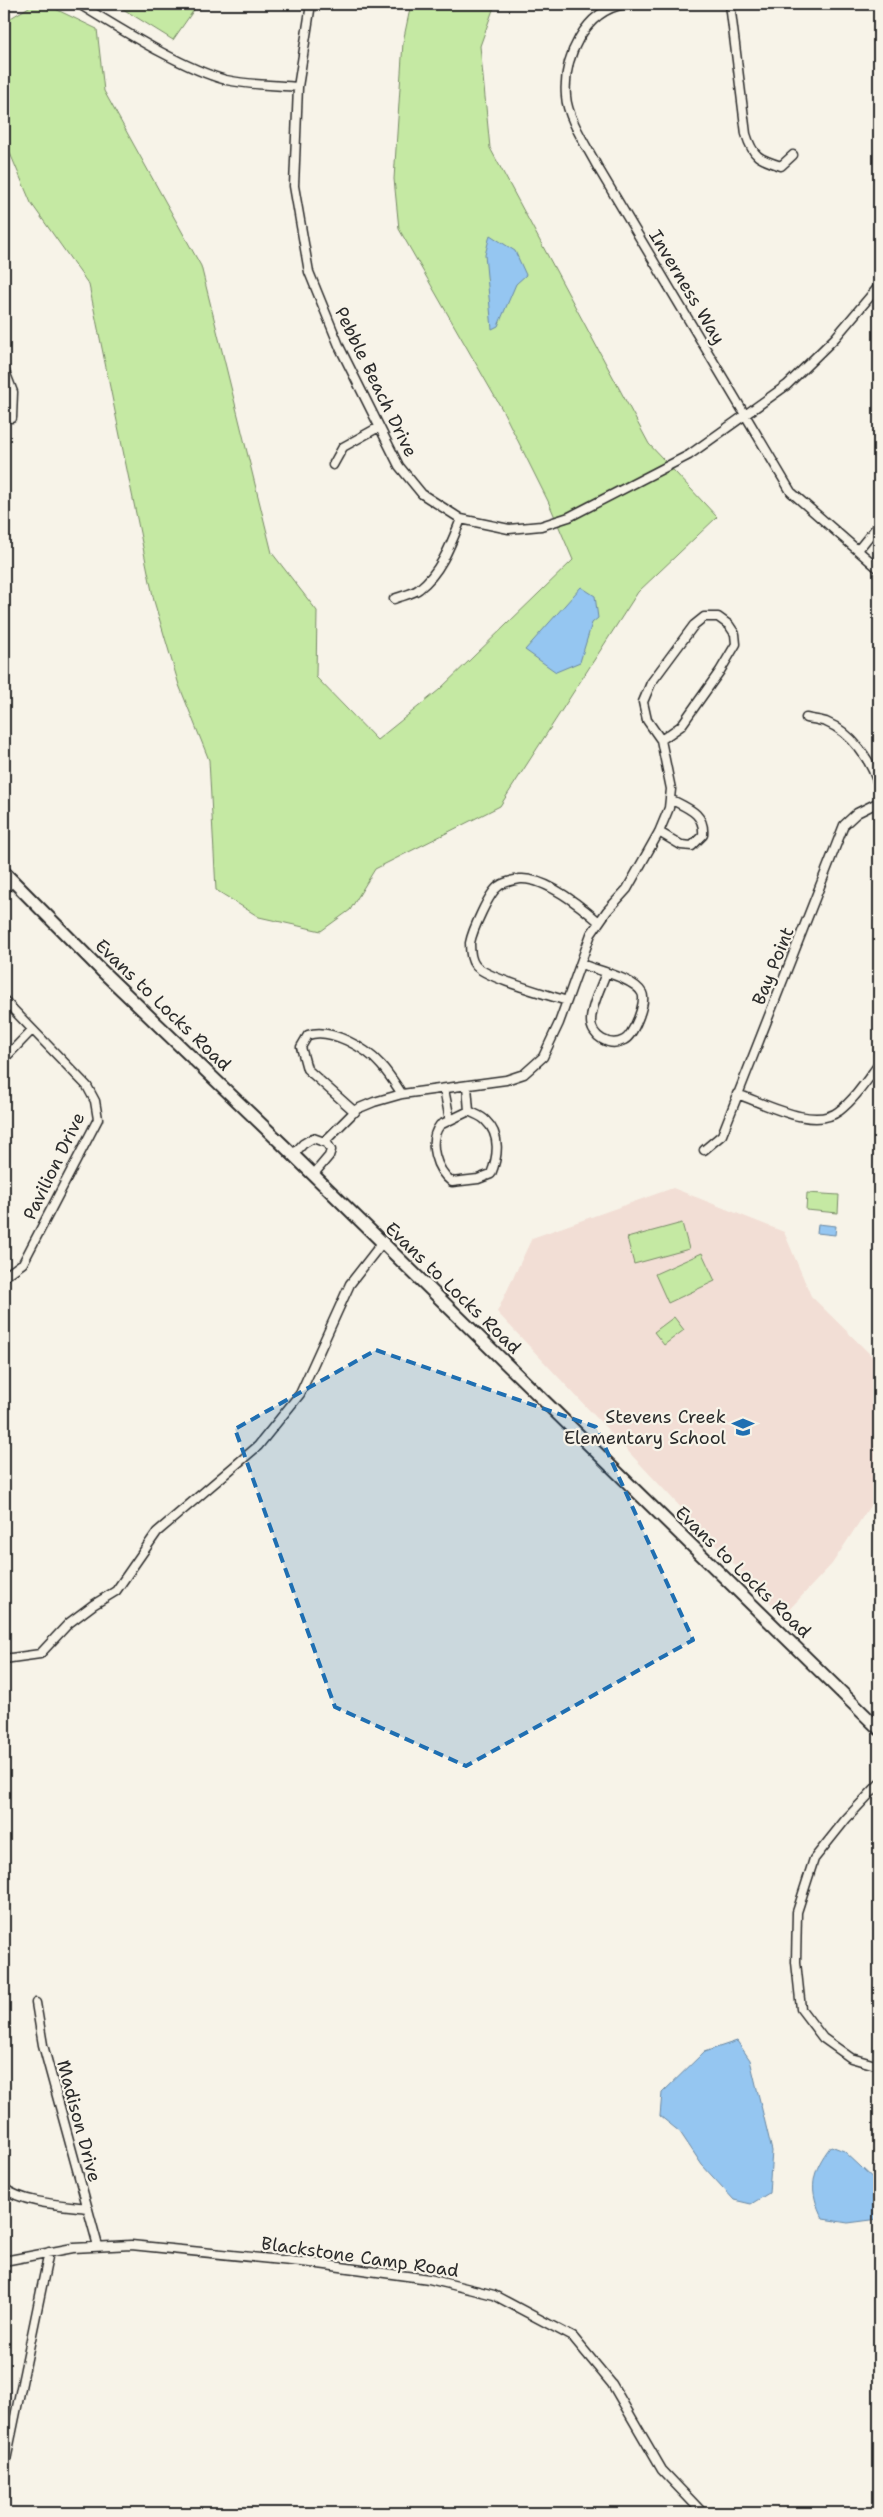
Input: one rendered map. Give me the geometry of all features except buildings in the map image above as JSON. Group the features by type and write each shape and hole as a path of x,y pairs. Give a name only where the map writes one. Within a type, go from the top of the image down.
{"street":[{"path":"79,4 178,60 209,74 238,82 298,87"},
{"name":"Pebble Beach Drive","path":"311,4 298,87 294,192 309,272 340,348 378,427 408,479 422,494 461,519 480,525 509,529 541,526 569,517 689,455 747,415 794,379 835,338 879,286"},
{"name":"Inverness Way","path":"625,4 611,9 581,32 568,65 566,97 577,127 597,166 747,415 791,492 879,569"},
{"path":"730,4 746,134 752,152 764,161 781,166 793,155"},
{"path":"4,369 13,392 12,418"},
{"path":"333,465 343,447 378,427"},
{"path":"394,599 418,590 438,569 461,519"},
{"path":"858,550 879,524"},
{"path":"324,1141 355,1112 374,1102 402,1094 444,1090 506,1080 524,1074 543,1057 567,1001 591,934 627,889 659,832 670,808 671,789 661,740 647,720 643,702 650,683 694,625 704,617 718,617 730,625 735,634 736,644 720,671 681,726 661,740"},
{"path":"806,718 826,722 847,736 864,755 876,776 879,788"},
{"path":"659,832 681,844 692,846 703,835 701,818 694,811 670,799"},
{"name":"Bay Point","path":"704,1150 722,1135 844,825 857,813 879,802"},
{"name":"Evans to Locks Road","path":"4,872 8,886 293,1155 879,1729"},
{"path":"567,1001 496,978 476,966 471,955 470,943 476,926 492,892 499,885 523,879 543,884 579,904 599,922"},
{"path":"581,964 606,973 633,983 642,994 644,1003 629,1036 622,1041 611,1042 597,1037 592,1030 591,1018 606,973"},
{"name":"Pavilion Drive","path":"4,1000 87,1086 95,1101 98,1119 23,1263 4,1277"},
{"path":"4,1059 32,1030"},
{"path":"355,1112 307,1069 301,1047 308,1035 317,1032 333,1035 363,1050 381,1064 402,1094"},
{"path":"737,1094 804,1118 820,1120 838,1112 854,1097 879,1064"},
{"path":"467,1086 469,1111"},
{"path":"444,1090 450,1120"},
{"path":"469,1111 485,1119 494,1129 497,1146 496,1161 492,1174 463,1182 452,1182 445,1177 435,1154 434,1138 440,1125 469,1111"},
{"path":"293,1155 303,1144 313,1138 324,1141 330,1150 329,1156 313,1175"},
{"path":"4,1659 40,1654 69,1623 93,1604 116,1591 157,1532 258,1446 300,1394 350,1284 382,1243"},
{"path":"879,1784 846,1819 814,1859 797,1912 796,1962 801,2009 823,2038 851,2058 879,2066"},
{"name":"Madison Drive","path":"36,2004 43,2045 98,2246"},
{"path":"4,2188 9,2192 44,2202 87,2208"},
{"name":"Blackstone Camp Road","path":"4,2261 49,2252 98,2246 168,2248 312,2263 429,2279 494,2295 573,2337 612,2384 662,2470 703,2513"},
{"path":"4,2470 49,2252"}],"highlighted area":[{"path":"376,1350 596,1427 693,1640 466,1766 335,1707 235,1429"}],"shaded area":[{"name":"Stevens Creek Elementary School","path":"673,1188 784,1232 811,1296 879,1363 879,1492 832,1564 783,1616 497,1312 532,1238"}],"green space":[{"path":"34,4 45,4 97,29 104,91 201,266 272,553 317,611 316,677 377,740 439,690 573,560 548,501 503,411 399,229 394,179 403,42 411,4 495,4 480,46 490,148 649,444 717,517 638,592 500,806 375,869 350,910 321,931 259,917 216,890 209,760 179,685 154,601 89,285 31,203 4,139 4,22"},
{"path":"115,4 198,4 173,40"},
{"path":"807,1193 839,1195 838,1213 806,1210"},
{"path":"682,1223 689,1249 634,1264 627,1238"},
{"path":"702,1253 715,1281 668,1303 655,1274"},
{"path":"674,1317 684,1330 664,1345 654,1332"}],"water":[{"path":"490,235 515,251 526,275 516,284 498,326 492,329 485,255"},
{"path":"581,587 595,596 598,618 592,623 580,662 556,672 525,650"},
{"path":"818,1224 836,1226 835,1235 817,1233"},
{"path":"737,2041 750,2060 772,2151 769,2193 751,2204 734,2200 702,2165 680,2132 660,2116 662,2093 704,2052"},
{"path":"831,2146 844,2151 879,2184 879,2219 848,2223 823,2219 815,2199 814,2181 819,2164"}],"place":[{"name":"Stevens Creek Elementary School","path":"743,1427"}]}
